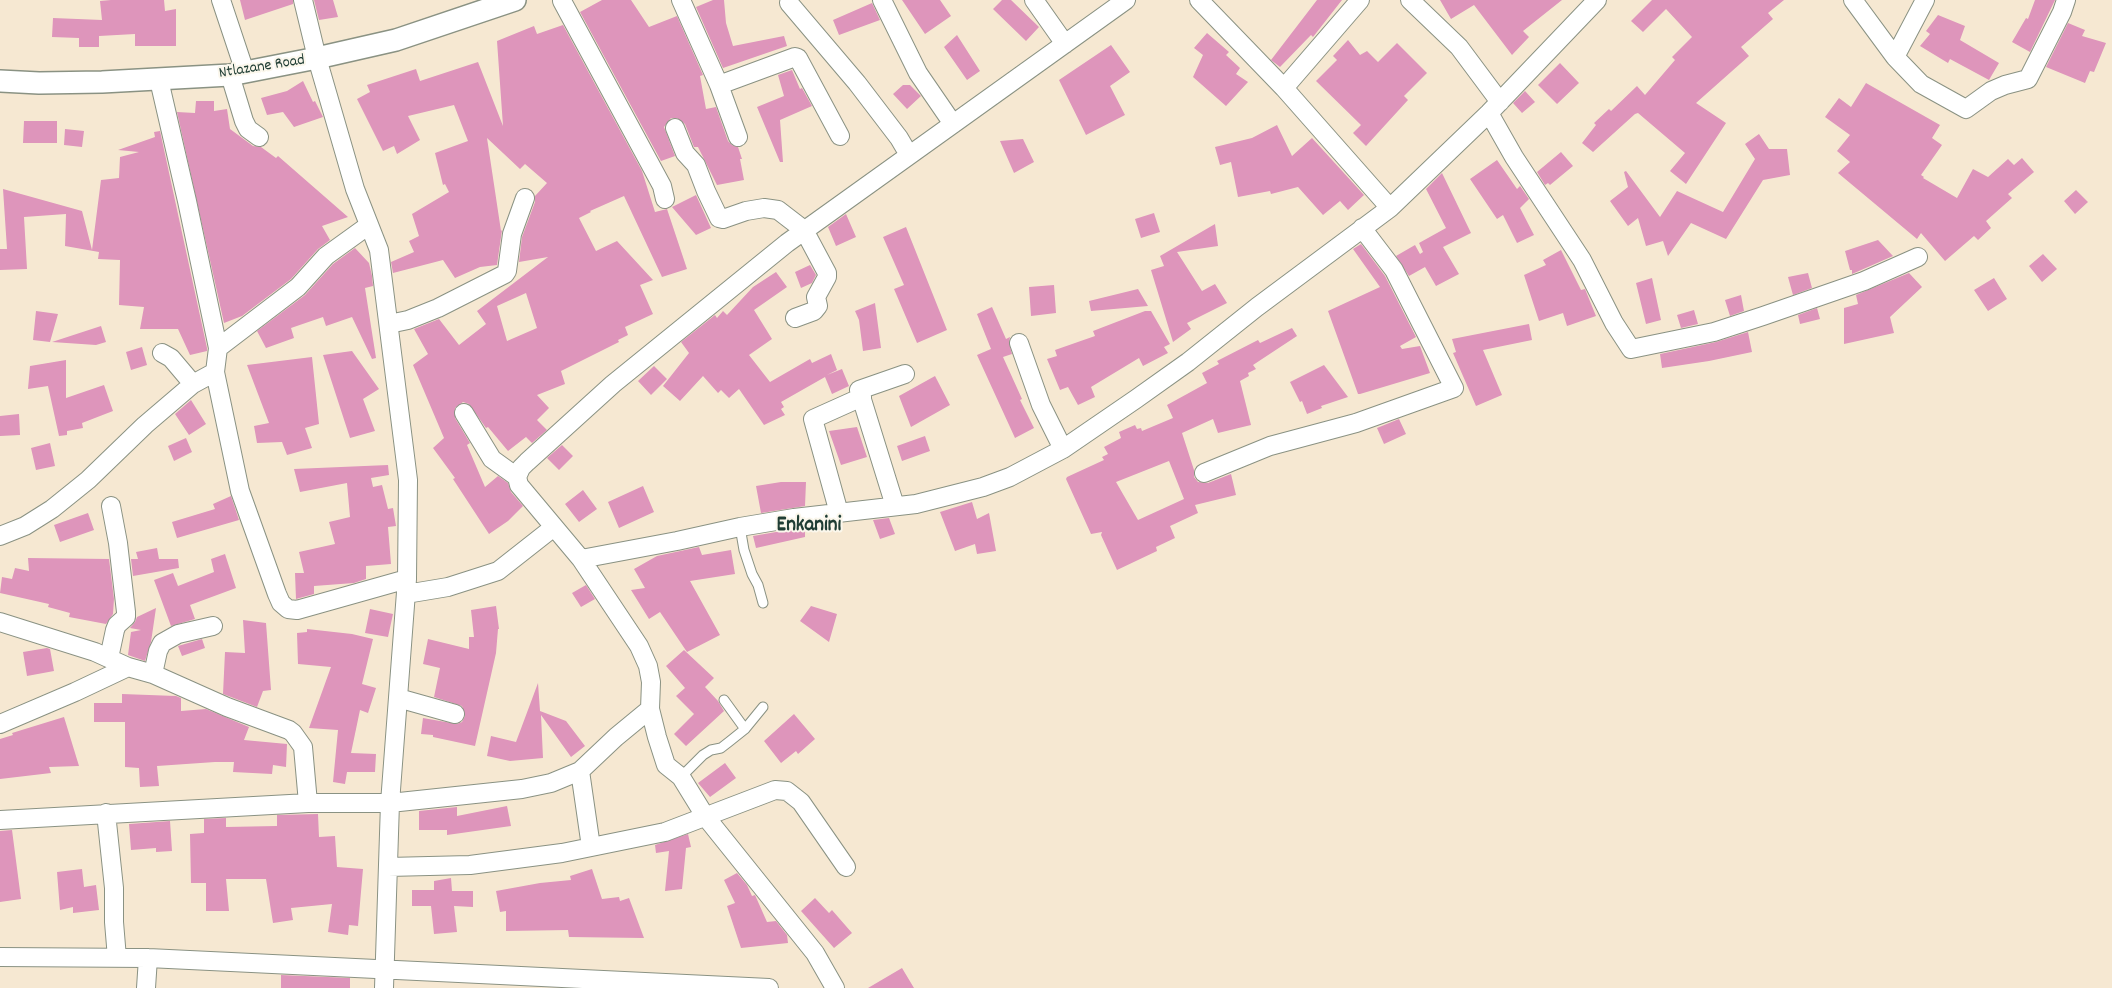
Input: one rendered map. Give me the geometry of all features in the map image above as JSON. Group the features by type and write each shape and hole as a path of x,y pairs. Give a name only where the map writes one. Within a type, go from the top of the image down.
{"street":[{"path":"221,0 237,73 244,121 248,129 259,137"},
{"path":"303,0 317,58 355,189 379,250 408,480 407,586 390,803 384,988"},
{"name":"Ntlazane Road","path":"0,81 39,84 159,80 237,73 317,58 396,40 489,5 515,0"},
{"path":"682,0 719,85 738,137"},
{"path":"882,0 918,73 953,124"},
{"path":"1034,0 1065,44"},
{"path":"517,477 521,468 527,462 614,384 804,230 1126,0"},
{"path":"1199,0 1284,88 1390,208"},
{"path":"1284,88 1360,0"},
{"path":"1410,0 1459,47 1494,108 1514,157 1582,260 1614,323 1631,349 1714,332 1755,319 1864,281 1918,257"},
{"path":"581,559 740,527 916,504 983,488 1010,477 1063,449 1188,362 1257,307 1390,208 1494,108 1597,0"},
{"path":"1853,0 1895,57 1921,84 1966,109 1991,91 2028,79 2062,12 2066,0"},
{"path":"1895,57 1925,0"},
{"path":"562,1 658,180 665,199"},
{"path":"789,3 856,83 899,138 909,155"},
{"path":"719,85 795,57 798,58 840,136"},
{"path":"159,80 188,201 218,348 215,372 240,490 281,603 288,609 297,610 407,586 448,587 498,571 554,527"},
{"path":"675,128 685,153 696,165 719,218 723,219 746,211 764,208 778,210 804,230 827,277 816,296 818,306 814,311 795,318"},
{"path":"389,324 408,320 438,308 505,274 512,234 525,198"},
{"path":"218,348 298,287 326,256 370,225"},
{"path":"1204,473 1270,446 1356,423 1454,388 1394,270 1362,228"},
{"path":"1019,343 1041,405 1063,449"},
{"path":"162,353 172,358 193,384"},
{"path":"0,536 25,526 52,509 88,480 145,425 193,384 215,372"},
{"path":"895,506 859,390 905,374"},
{"path":"838,513 813,419 862,397"},
{"path":"464,413 492,458 517,477 520,485 581,559 642,653 648,666 650,709 656,737 666,764 681,777 705,816 814,954 835,988"},
{"path":"109,658 117,624 126,617 118,542 111,506"},
{"path":"0,622 86,649 128,667 153,674 227,707 293,733 303,747 308,803"},
{"path":"153,674 158,651 162,643 178,634 213,626"},
{"path":"0,724 128,667"},
{"path":"398,698 455,714"},
{"path":"0,820 308,803 390,803 522,789 550,784 580,771 616,737 650,709"},
{"path":"580,771 591,847"},
{"path":"388,867 470,866 562,853 665,832 775,790 787,791 801,802 846,867"},
{"path":"106,813 114,888 117,958"},
{"path":"0,957 148,958 769,988"},
{"path":"146,988 148,958"}],"lane":[{"path":"740,527 744,550 764,602"},
{"path":"724,700 744,729"},
{"path":"681,777 703,755 711,750 721,748 744,729 763,707"}],"building":[{"path":"164,0 165,11 176,9 176,46 135,46 135,34 99,36 99,47 79,47 79,38 52,37 53,18 102,20 100,1"},
{"path":"240,0 293,0 293,4 245,20"},
{"path":"314,0 333,0 338,17 319,20"},
{"path":"602,0 631,0 649,27 677,16 703,75 700,76 706,109 716,107 728,141 738,147 742,159 740,159 744,180 717,185 698,147 694,147 685,124 677,118 671,118 664,127 675,156 661,161 580,12"},
{"path":"713,0 724,0 726,23 733,46 784,36 787,46 723,68 696,7"},
{"path":"902,0 940,0 951,16 925,34"},
{"path":"1002,0 1011,0 1039,27 1026,41 993,9"},
{"path":"1317,0 1342,0 1313,37 1311,35 1280,67 1271,60"},
{"path":"1440,0 1562,0 1523,31 1529,37 1512,55 1474,5 1451,19"},
{"path":"1652,0 1784,0 1768,13 1773,19 1741,47 1749,56 1696,103 1726,123 1686,184 1670,171 1685,153 1638,113 1593,152 1582,143 1596,125 1594,123 1609,109 1611,111 1637,86 1645,95 1675,60 1672,57 1692,37 1666,9 1643,32 1631,21"},
{"path":"2035,0 2055,0 2030,52 2012,42 2026,18 2028,19"},
{"path":"872,3 880,20 839,35 833,20"},
{"path":"1938,15 1965,26 1960,40 1999,63 1989,80 1950,59 1948,63 1920,46 1930,34 1926,31"},
{"path":"2068,23 2085,30 2082,36 2106,43 2094,72 2090,71 2085,83 2046,67"},
{"path":"563,25 642,171 655,212 667,209 687,269 662,277 624,196 579,218 596,251 617,241 653,280 640,285 653,314 625,327 628,335 618,340 619,342 561,371 565,384 537,395 549,408 537,420 547,430 532,443 526,437 508,451 488,427 486,428 469,404 463,402 455,408 455,418 470,443 467,445 485,487 498,476 508,483 511,492 523,506 508,521 489,534 453,479 455,478 433,448 444,438 413,365 428,354 414,329 439,319 459,345 486,324 477,311 548,257 519,262 522,237 535,202 535,196 547,183 525,164 520,169 487,138 502,230 497,265 480,267 455,278 443,260 393,273 391,262 414,252 409,241 419,236 412,214 449,192 445,184 443,185 435,153 468,141 454,105 408,116 420,140 397,154 394,146 383,151 357,99 370,92 367,85 416,69 420,81 478,62 503,126 497,41 534,26 537,34","holes":["526,293 537,328 507,341 497,306"]},
{"path":"1207,33 1229,52 1226,55 1240,68 1236,74 1248,82 1226,106 1193,77 1203,55 1194,48"},
{"path":"957,35 980,71 967,80 944,47"},
{"path":"1348,40 1360,55 1367,51 1378,62 1397,43 1427,73 1404,96 1408,100 1366,146 1353,133 1361,125 1316,81 1337,60 1333,56"},
{"path":"1111,45 1130,72 1110,86 1125,115 1086,135 1059,80"},
{"path":"1560,63 1579,83 1557,104 1538,85"},
{"path":"792,70 800,89 802,88 812,106 780,120 783,162 780,162 757,107 784,96 778,75"},
{"path":"303,81 323,117 294,127 283,112 267,115 261,98 287,91"},
{"path":"1866,83 1940,125 1932,138 1942,145 1921,175 1957,198 1973,169 1988,177 2008,159 2014,165 2022,158 2034,172 2008,194 2012,198 1986,221 1991,228 1978,240 1974,236 1945,261 1921,233 1917,239 1838,173 1850,162 1837,151 1850,135 1825,117 1839,98 1851,107"},
{"path":"903,85 910,85 921,96 907,109 893,94"},
{"path":"1525,91 1535,102 1522,113 1513,103"},
{"path":"196,101 214,101 214,111 227,109 230,129 253,146 261,147 276,158 278,156 348,217 322,226 330,240 318,249 291,279 242,316 224,323 177,112 195,113"},
{"path":"24,121 57,121 57,143 23,143"},
{"path":"1277,125 1292,156 1312,138 1364,195 1348,210 1340,201 1323,215 1298,187 1271,194 1270,191 1238,197 1231,162 1220,165 1215,147 1252,138"},
{"path":"65,129 84,131 82,147 64,145"},
{"path":"160,131 207,348 207,351 190,355 178,329 140,329 144,307 119,305 120,260 98,259 99,252 65,246 66,214 24,217 27,269 0,270 0,249 7,249 3,189 82,211 92,250 101,180 119,178 120,157 139,152 118,150 155,137 154,132"},
{"path":"1759,134 1769,149 1787,149 1790,175 1763,180 1726,239 1691,223 1668,256 1663,241 1646,246 1638,218 1628,226 1610,201 1628,187 1624,172 1626,171 1660,217 1677,191 1723,212 1755,159 1745,144"},
{"path":"1023,139 1034,162 1014,173 1000,141"},
{"path":"1561,152 1573,166 1550,185 1548,183 1545,185 1537,172"},
{"path":"1497,160 1517,189 1520,186 1529,199 1520,208 1534,235 1517,243 1503,215 1497,219 1470,179"},
{"path":"1442,173 1471,233 1443,247 1459,274 1436,286 1425,267 1409,276 1396,256 1415,245 1420,254 1423,252 1419,243 1446,228 1426,189"},
{"path":"2076,190 2088,202 2075,214 2064,201"},
{"path":"696,195 711,228 696,235 672,207"},
{"path":"1154,213 1160,232 1141,238 1135,219"},
{"path":"846,214 856,237 836,246 828,227"},
{"path":"1215,224 1218,246 1177,252 1202,291 1215,284 1227,303 1187,323 1191,329 1173,342 1151,270 1164,266 1160,256"},
{"path":"906,227 947,330 917,343 894,289 904,285 883,237"},
{"path":"1878,240 1893,256 1852,274 1845,251"},
{"path":"1361,244 1385,276 1416,337 1400,346 1402,349 1420,346 1430,373 1358,394 1328,311 1380,287 1353,249"},
{"path":"355,248 369,263 372,276 373,286 365,288 376,358 372,359 352,317 326,326 323,317 291,328 294,338 266,348 257,331 305,295 333,264"},
{"path":"1561,250 1581,290 1585,289 1596,316 1567,326 1563,313 1539,321 1524,275 1546,265 1543,260"},
{"path":"2043,254 2057,269 2042,282 2029,266"},
{"path":"810,265 816,275 812,283 801,288 795,272"},
{"path":"776,272 787,287 754,310 772,339 749,355 770,382 810,359 812,363 831,354 837,370 827,375 842,369 849,386 832,394 825,377 781,402 784,407 781,409 785,415 764,425 739,389 729,398 721,390 718,393 703,376 680,401 663,386 689,353 681,342 715,315 717,318 723,311 727,315 753,287"},
{"path":"1808,273 1812,288 1793,295 1788,277"},
{"path":"1909,273 1922,287 1890,317 1894,333 1844,344 1844,308 1858,304 1856,295"},
{"path":"1652,278 1661,320 1646,324 1636,283"},
{"path":"1994,278 2007,299 1988,311 1974,290"},
{"path":"1054,285 1056,313 1031,316 1029,287"},
{"path":"1138,289 1148,306 1091,311 1089,301"},
{"path":"1741,295 1744,311 1730,316 1725,300"},
{"path":"875,303 881,348 863,351 859,320 855,311"},
{"path":"992,307 1006,339 1010,337 1009,342 1012,354 1003,357 1022,399 1020,400 1034,428 1015,438 977,355 991,349 977,314"},
{"path":"1817,308 1820,319 1800,324 1798,315"},
{"path":"1694,310 1698,324 1681,328 1677,315"},
{"path":"36,311 58,314 50,342 33,340"},
{"path":"1145,311 1151,311 1170,344 1164,347 1168,353 1143,366 1139,358 1091,387 1095,397 1078,405 1068,387 1060,390 1047,359 1057,356 1055,350 1095,336 1093,331"},
{"path":"1529,324 1532,340 1483,350 1502,395 1476,406 1453,353 1456,352 1452,339"},
{"path":"101,326 106,342 96,345 52,342"},
{"path":"1292,328 1297,336 1253,365 1256,369 1248,373 1249,376 1240,381 1251,425 1218,433 1213,419 1182,433 1194,470 1194,477 1198,482 1208,483 1231,474 1236,495 1195,505 1198,513 1170,526 1175,538 1156,547 1157,551 1117,570 1101,535 1102,532 1091,534 1066,479 1067,477 1104,460 1102,457 1108,454 1104,447 1121,438 1119,432 1135,425 1137,429 1141,428 1142,431 1173,418 1167,405 1207,383 1202,373 1219,364 1217,361 1258,340 1260,343","holes":["1169,461 1184,499 1138,520 1116,482"]},
{"path":"1748,332 1752,352 1662,368 1660,354 1716,342"},
{"path":"142,347 147,365 131,370 126,352"},
{"path":"352,351 379,389 363,399 375,431 350,438 323,355"},
{"path":"312,357 319,424 305,428 312,448 287,455 282,442 257,443 254,426 269,423 247,365"},
{"path":"66,360 66,398 104,385 113,411 82,423 83,428 67,431 67,435 59,436 48,386 28,389 30,366"},
{"path":"1324,365 1348,397 1321,406 1322,408 1307,414 1302,401 1300,402 1290,382"},
{"path":"654,366 667,379 651,395 638,381"},
{"path":"935,376 950,405 911,427 899,396"},
{"path":"191,400 206,424 189,435 175,414"},
{"path":"19,414 20,435 0,436 0,416"},
{"path":"1399,419 1406,434 1384,444 1377,428"},
{"path":"857,427 867,457 841,465 829,431"},
{"path":"925,436 930,451 902,461 897,446"},
{"path":"186,438 192,452 174,461 168,446"},
{"path":"50,443 55,466 36,470 31,448"},
{"path":"562,445 573,456 559,470 547,458"},
{"path":"388,465 389,475 371,478 373,487 382,485 388,509 393,508 396,526 388,527 391,564 366,566 366,579 354,583 314,586 314,594 296,599 295,573 304,573 299,552 335,544 329,522 350,517 347,483 300,492 294,469"},
{"path":"781,482 806,482 805,506 761,513 756,486"},
{"path":"643,486 654,512 619,528 608,502"},
{"path":"583,490 597,509 579,522 565,504"},
{"path":"231,496 239,520 177,538 172,522 215,509 213,504"},
{"path":"972,502 977,519 989,513 996,551 977,554 975,544 955,551 940,512"},
{"path":"88,513 94,530 60,542 54,525"},
{"path":"889,518 895,534 880,539 873,520"},
{"path":"805,527 805,537 756,548 753,536"},
{"path":"699,547 702,555 731,550 735,574 690,581 720,635 687,652 660,612 649,619 631,590 645,588 634,569 657,556"},
{"path":"157,548 159,559 178,559 179,568 133,576 131,559 138,559 136,552"},
{"path":"225,554 236,588 190,605 195,619 171,626 154,580 173,573 178,586 214,572 211,559"},
{"path":"28,558 109,559 114,599 113,614 106,624 69,617 70,613 48,607 49,604 0,593 2,577 12,579 15,568 29,571"},
{"path":"586,585 595,599 581,607 572,593"},
{"path":"496,606 499,629 496,653 475,746 433,737 433,735 421,734 423,718 457,724 462,722 465,716 462,706 434,697 440,668 423,664 428,639 469,649 469,637 474,637 471,610"},
{"path":"811,606 837,614 829,642 800,621"},
{"path":"156,608 151,642 145,661 128,655 131,632 141,630 130,628 137,617"},
{"path":"370,609 393,614 388,637 365,633"},
{"path":"243,620 266,623 271,690 263,691 257,707 223,694 225,652 245,653"},
{"path":"307,629 352,634 373,639 362,684 376,688 368,713 360,710 351,753 376,754 375,772 347,772 345,784 333,782 338,730 309,728 331,667 298,664 297,633 307,632"},
{"path":"202,639 205,648 182,656 178,646"},
{"path":"50,649 54,671 27,676 23,652"},
{"path":"684,650 714,678 705,687 718,701 724,711 686,746 674,734 694,714 676,696 685,688 666,666"},
{"path":"538,683 540,711 566,721 585,746 571,757 541,715 543,758 510,761 487,756 491,736 516,742"},
{"path":"122,694 176,696 181,698 181,711 206,709 249,727 244,740 287,744 286,767 273,765 272,774 233,772 234,762 157,766 159,786 140,787 139,768 125,767 125,722 94,722 94,703 122,703"},
{"path":"794,714 815,739 798,754 796,751 781,763 764,741"},
{"path":"64,717 79,766 49,767 51,773 0,779 0,739 13,735 12,733"},
{"path":"725,763 736,778 710,797 698,783"},
{"path":"507,806 511,826 447,835 447,830 419,830 419,811 457,807 457,816"},
{"path":"318,814 319,837 335,836 337,867 363,869 358,926 349,925 348,935 328,932 332,904 291,908 293,920 273,923 266,879 226,879 229,911 206,911 206,883 191,883 190,834 204,833 204,819 226,818 226,827 277,826 277,815"},
{"path":"170,821 172,851 156,852 156,848 131,850 129,824"},
{"path":"12,830 21,899 0,902 0,831"},
{"path":"688,834 691,847 686,848 682,889 665,891 669,851 656,853 655,845"},
{"path":"82,869 84,887 96,885 99,910 73,913 73,907 60,910 57,872"},
{"path":"592,869 602,899 619,897 620,901 629,898 644,938 569,937 568,930 506,931 506,911 500,912 496,891 540,883 571,880 570,876"},
{"path":"737,873 747,885 752,896 755,895 767,922 776,921 787,935 788,943 741,948 727,906 735,903 724,880"},
{"path":"451,878 452,891 473,891 473,907 454,906 457,932 434,934 431,906 412,906 412,890 434,890 434,881"},
{"path":"815,898 829,913 832,910 852,933 834,948 801,911"},
{"path":"902,968 914,988 868,988"},
{"path":"281,975 350,978 350,988 281,988"}],"district":[{"name":"Enkanini","path":"809,527"}]}
